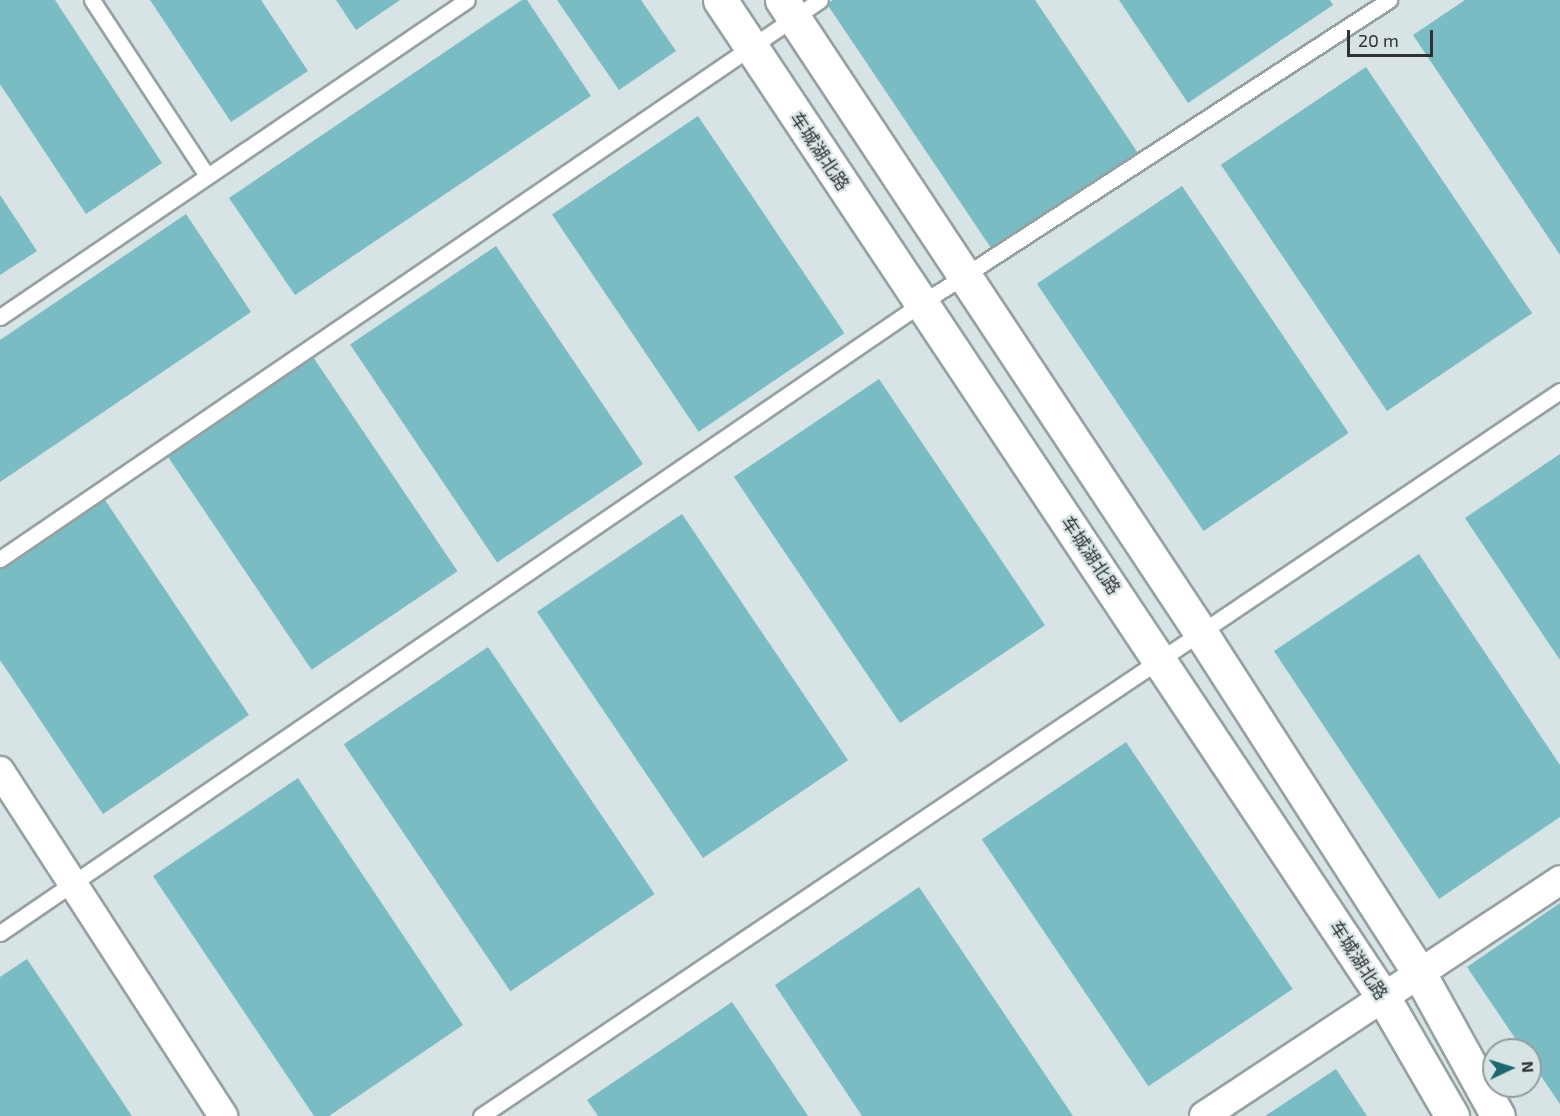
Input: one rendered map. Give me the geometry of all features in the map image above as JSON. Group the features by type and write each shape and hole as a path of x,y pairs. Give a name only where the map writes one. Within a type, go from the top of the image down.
{"main road":[{"name":"车城湖北路","path":"720,0 1161,659 1383,997 1452,1116"},
{"path":"799,6 965,276 1201,633 1419,973 1498,1116"}],"street":[{"path":"0,771 223,1116"},
{"path":"1204,1116 1560,880"}],"lane":[{"path":"92,0 207,176"},
{"path":"0,316 467,0"},
{"path":"0,933 922,303 1389,0"},
{"path":"0,559 752,49 799,6"},
{"path":"481,1116 1560,391"}],"building":[{"path":"0,0 55,0 162,163 86,214 0,84"},
{"path":"150,0 261,0 308,71 231,122"},
{"path":"336,0 400,0 356,30"},
{"path":"522,0 527,0 591,96 295,295 229,198"},
{"path":"557,0 641,0 676,51 619,90"},
{"path":"833,0 1035,0 1138,153 993,251 827,4"},
{"path":"1119,0 1330,0 1333,5 1188,103"},
{"path":"1465,0 1560,0 1560,255 1413,35"},
{"path":"1366,67 1532,313 1387,411 1221,165"},
{"path":"698,116 845,333 699,432 552,214"},
{"path":"1182,186 1349,433 1204,531 1037,284"},
{"path":"0,195 37,251 0,275"},
{"path":"186,214 251,312 0,482 0,340"},
{"path":"496,246 643,464 497,562 350,344"},
{"path":"311,354 458,571 312,670 165,452"},
{"path":"879,379 1045,625 900,723 734,477"},
{"path":"1560,454 1560,660 1465,518"},
{"path":"103,497 249,715 103,814 0,660 0,567"},
{"path":"682,514 848,760 703,858 537,612"},
{"path":"1419,554 1560,765 1560,817 1439,899 1274,651"},
{"path":"488,647 655,894 510,991 344,744"},
{"path":"1126,742 1293,989 1148,1086 982,839"},
{"path":"298,778 463,1025 329,1116 314,1116 153,876"},
{"path":"919,887 1073,1116 862,1116 775,985"},
{"path":"1560,903 1560,1104 1542,1078 1542,1038 1515,1038 1467,967"},
{"path":"27,959 132,1116 0,1116 0,977"},
{"path":"732,1002 808,1116 598,1116 587,1100"},
{"path":"1336,1069 1367,1116 1265,1116"}]}
